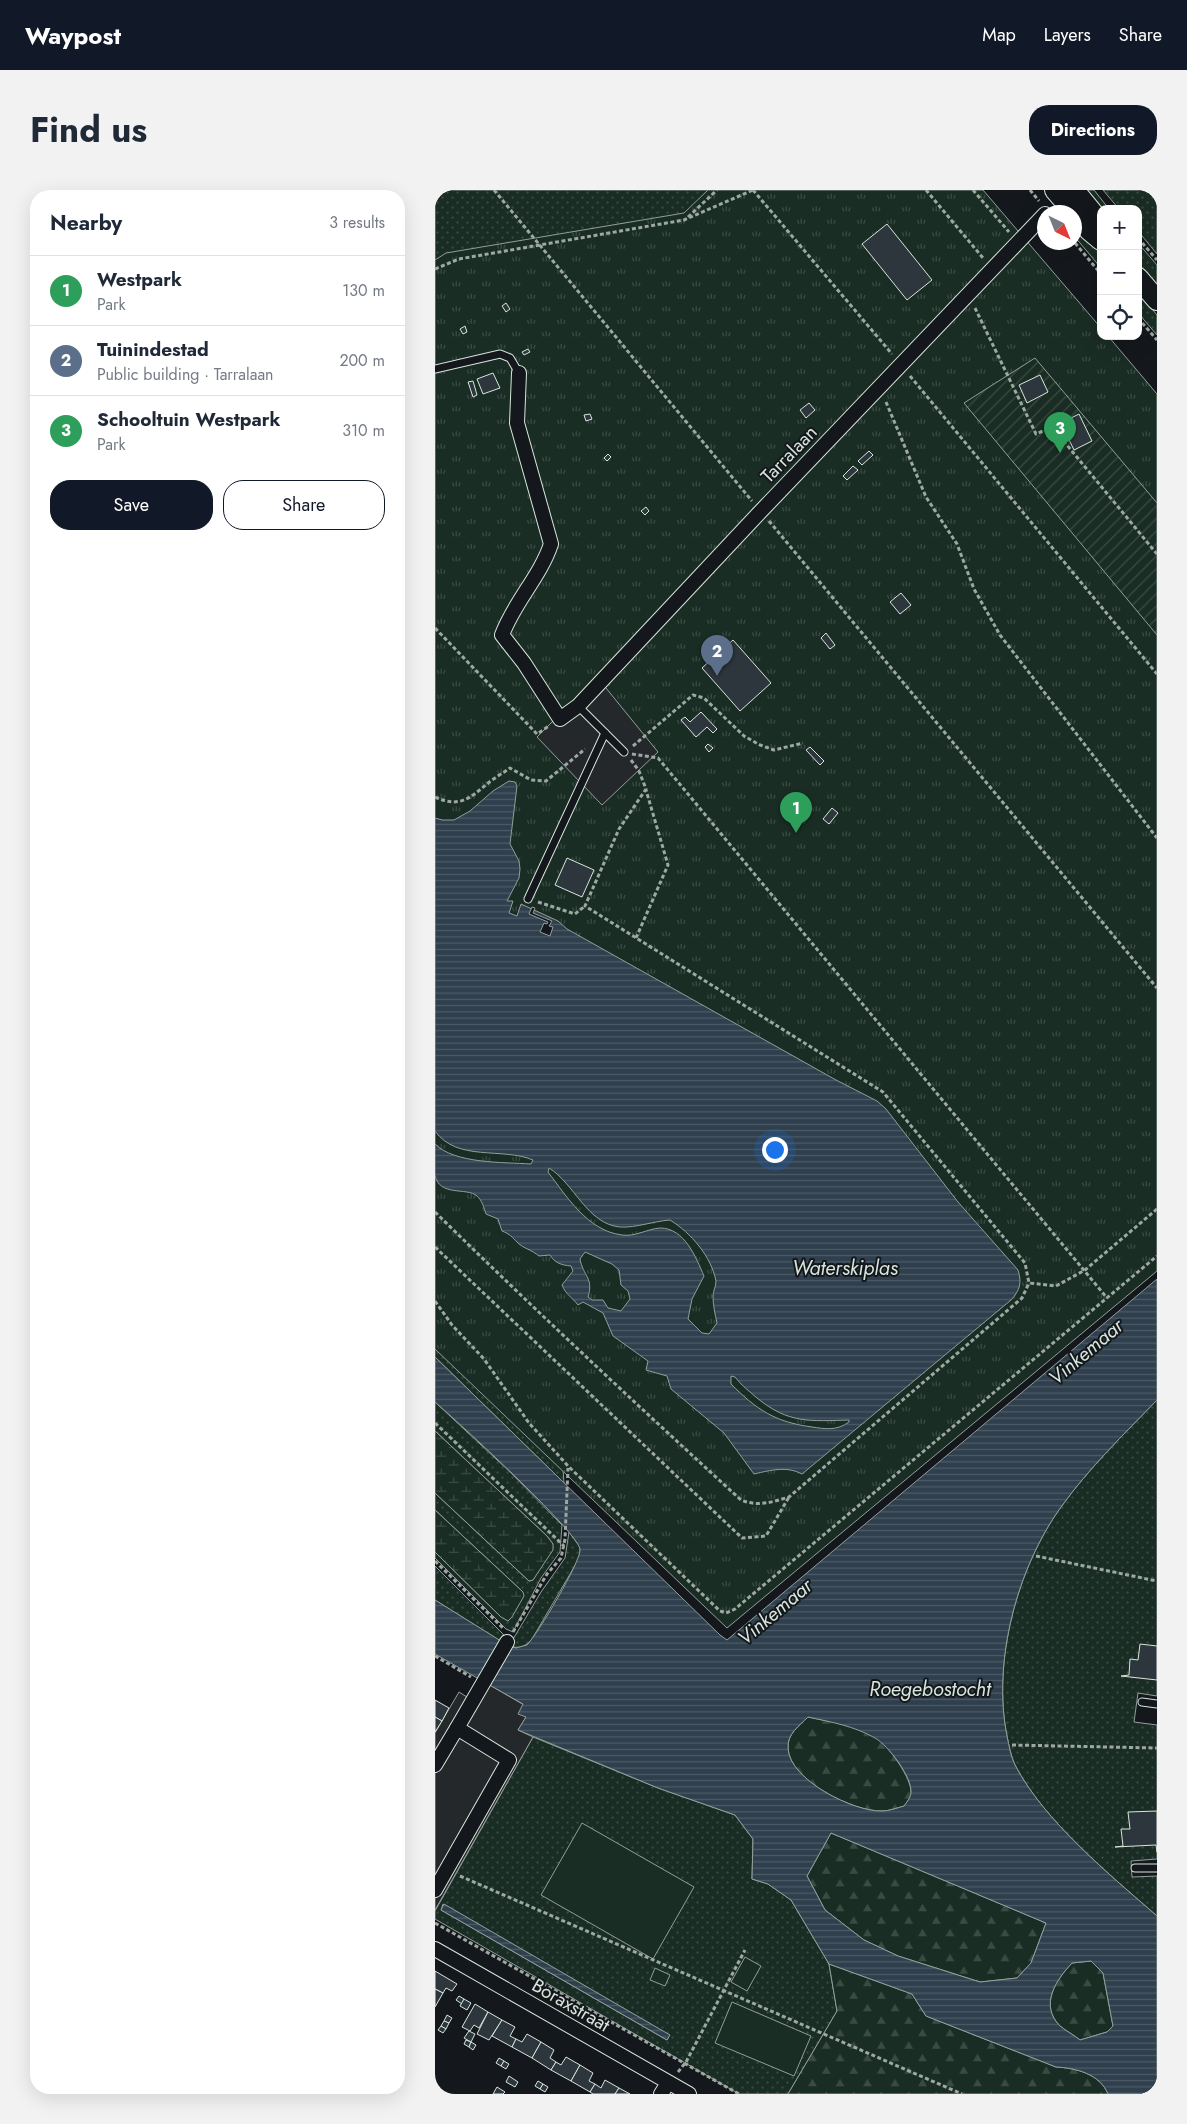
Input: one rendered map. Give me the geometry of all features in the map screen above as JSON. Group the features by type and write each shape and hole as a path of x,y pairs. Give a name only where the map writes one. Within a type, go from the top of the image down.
{"main road":[{"path":"1064,192 1070,205"},
{"path":"1064,192 1097,220"},
{"path":"1082,222 1097,237"},
{"path":"1142,283 1157,300"}],"street":[{"name":"Tarralaan","path":"1052,205 1064,192"},
{"name":"Tarralaan","path":"560,719 578,706 1037,221"},
{"path":"519,373 517,423 551,544 547,557 508,617 502,635 524,663 560,719"},
{"path":"435,1765 481,1682 507,1642"},
{"path":"435,1890 450,1872 509,1760 457,1728"},
{"name":"Boraxstraat","path":"435,1949 665,2088 689,2094"}],"lane":[{"path":"435,369 500,354 510,358 519,373"},
{"path":"578,706 624,752"},
{"path":"528,898 605,733"},
{"path":"1142,1702 1157,1704"},
{"path":"1135,1868 1157,1868"}],"path":[{"path":"494,190 1157,988"},
{"path":"684,220 717,190"},
{"path":"435,269 459,259 684,220 753,190 1157,674"},
{"path":"926,190 992,269"},
{"path":"973,190 1017,242"},
{"path":"1142,243 1157,260"},
{"path":"1081,250 1097,269"},
{"path":"968,294 1036,434 1052,427 1157,554"},
{"path":"1142,323 1157,340"},
{"path":"887,406 926,497 957,544 974,589 1000,635 1157,838"},
{"path":"435,628 537,734 560,719"},
{"path":"624,752 693,696 704,698 744,736 760,745 774,750 803,743"},
{"path":"435,797 446,802 461,802 476,794 489,782 510,768 531,780 546,781 563,765 605,733"},
{"path":"624,752 639,771 668,864 636,938"},
{"path":"624,752 658,758 1107,1298"},
{"path":"528,898 575,914 585,906 619,828 646,789"},
{"path":"435,1247 742,1538 766,1536 789,1496 1022,1298 1029,1283 1025,1263 883,1092 585,906"},
{"path":"1029,1283 1056,1286 1085,1270 1157,1208"},
{"path":"435,1212 527,1302 741,1500 751,1504 767,1504 789,1496"},
{"path":"435,1301 451,1325 484,1359 529,1423 569,1467 720,1611 727,1613 735,1610 1157,1256"},
{"path":"435,1423 564,1546"},
{"path":"435,1561 511,1636 547,1574 561,1558 565,1539 569,1467"},
{"path":"1036,1556 1157,1581"},
{"path":"435,1656 481,1682"},
{"path":"1012,1745 1157,1748"},
{"path":"450,1872 962,2094"},
{"path":"435,1923 686,2062 739,2094"},
{"path":"665,2088 686,2062 745,1950"}],"green space":[{"path":"435,190 714,190 691,213 435,265"},
{"path":"708,190 983,190 1097,323 1097,340 1111,340 1157,394 1157,1271 727,1628 435,1349 435,260 446,253 684,213"},
{"path":"1080,190 1094,190 1106,205 1097,205"},
{"path":"1103,190 1157,190 1157,254 1142,236 1142,205 1116,205"},
{"path":"1082,230 1097,246 1097,263 1082,245"},
{"path":"1142,248 1157,265 1157,288 1142,270"},
{"path":"1142,297 1157,315 1157,335 1142,318"},
{"path":"1035,358 1157,503 1157,635 964,403"},
{"path":"435,1308 563,1469 564,1483 435,1357"},
{"path":"1157,1400 1157,1696 1138,1693 1134,1722 1157,1725 1157,1859 1131,1861 1132,1877 1157,1876 1157,1916 1060,1827 1027,1786 1015,1765 1009,1747 1003,1707 1003,1678 1006,1647 1012,1617 1032,1558 1045,1531 1083,1479"},
{"path":"435,1402 510,1472 562,1525 560,1552 541,1578 513,1632 506,1629 435,1558 435,1552 501,1617 523,1592 435,1510 435,1493 529,1581 533,1580 553,1544 547,1536 435,1431"},
{"path":"435,1431 547,1536 553,1544 553,1550 533,1580 529,1581 435,1493"},
{"path":"435,1510 523,1592 524,1596 508,1621 501,1617 435,1552"},
{"path":"569,1532 580,1547 580,1557 532,1639 522,1647 509,1646 541,1592 565,1558"},
{"path":"435,1566 503,1634 506,1638 503,1643 435,1600"},
{"path":"808,1717 853,1727 882,1742 899,1763 908,1779 911,1793 909,1800 904,1806 882,1811 856,1806 825,1792 799,1771 791,1760 788,1743 794,1731"},
{"path":"533,1737 658,1788 735,1815 753,1839 752,1879 768,1884 791,1900 829,1964 837,2011 788,2094 739,2094 435,1919 435,1911","holes":["443,1904 669,2035 667,2040 441,1910"]},
{"path":"582,1823 694,1887 653,1959 541,1895"},
{"path":"831,1833 1046,1923 1031,1963 1017,1978 980,1982 898,1956 864,1940 825,1910 807,1876"},
{"path":"745,1957 761,1966 747,1991 731,1982"},
{"path":"1091,1961 1103,1973 1113,2026 1107,2032 1080,2040 1060,2026 1054,2018 1050,2001 1060,1977 1072,1963"},
{"path":"829,1964 912,1994 926,2016 1056,2067 1086,2073 1099,2081 1108,2094 788,2094 837,2011"},
{"path":"655,1968 670,1975 665,1986 650,1980"},
{"path":"732,2002 811,2036 794,2076 715,2043"}],"shaded area":[{"path":"597,677 658,752 602,805 537,737"},
{"path":"481,1680 524,1705 526,1717 518,1730 533,1737 435,1910 435,1733 459,1692 470,1699"}],"water":[{"name":"Waterskiplas","path":"509,781 515,782 517,786 510,844 519,861 520,869 519,878 507,901 513,901 509,913 517,916 521,904 558,921 567,929 836,1080 877,1101 886,1109 958,1202 1018,1270 1019,1286 1011,1300 802,1474 785,1469 754,1474 724,1433 671,1389 667,1376 646,1370 648,1361 613,1336 603,1313 583,1302 578,1305 567,1294 562,1285 573,1271 571,1266 559,1263 550,1255 539,1256 522,1246 502,1231 498,1219 486,1214 482,1202 477,1196 472,1193 447,1189 438,1182 435,1175 435,1144 444,1151 467,1159 531,1164 533,1160 521,1156 455,1147 444,1141 435,1131 435,818 454,820 470,811 493,791","holes":["549,1168 566,1183 590,1211 599,1219 609,1224 626,1227 670,1220 692,1238 705,1254 716,1281 713,1296 717,1323 709,1334 702,1333 688,1319 692,1299 704,1276 683,1238 669,1229 660,1228 636,1234 622,1235 599,1227 571,1202 548,1172","585,1252 612,1264 619,1270 621,1285 628,1291 630,1299 621,1311 608,1308 603,1300 592,1300 588,1297 590,1285 580,1259","731,1376 735,1377 757,1398 779,1413 790,1417 823,1421 849,1420 849,1422 840,1427 826,1429 787,1422 758,1408 731,1384"]},
{"path":"1157,1279 1157,1400 1083,1479 1045,1531 1032,1558 1012,1617 1006,1647 1003,1707 1012,1758 1027,1786 1060,1827 1079,1846 1157,1916 1157,2094 1108,2094 1099,2081 1087,2073 1056,2067 926,2016 912,1994 829,1964 791,1900 768,1884 752,1879 753,1839 735,1815 658,1788 518,1730 526,1717 518,1714 523,1704 435,1654 435,1600 509,1646 516,1648 527,1645 567,1582 579,1556 580,1549 574,1538 538,1499 435,1402 435,1357 727,1640","holes":["808,1717 851,1727 875,1738 886,1747 908,1778 911,1794 904,1806 882,1811 856,1806 825,1792 799,1771 791,1760 788,1743 794,1731","831,1833 1046,1923 1031,1963 1017,1978 980,1982 898,1956 864,1940 825,1910 807,1876","1091,1961 1103,1973 1113,2026 1107,2032 1080,2040 1060,2026 1054,2018 1050,2001 1060,1977 1072,1963"]},
{"path":"444,1904 670,2035 667,2040 441,1910"}],"pier":[{"path":"532,907 535,908 533,913 552,921 549,926 553,927 550,936 540,932 544,923 547,924 548,922 529,914"}],"building":[{"path":"887,224 932,280 907,300 862,244"},
{"path":"506,303 510,309 506,312 502,306"},
{"path":"465,326 467,332 463,334 460,329"},
{"path":"528,349 530,352 524,355 522,352"},
{"path":"493,373 500,388 483,394 477,379"},
{"path":"1040,375 1048,392 1027,403 1019,385"},
{"path":"473,381 477,395 473,397 468,382"},
{"path":"809,403 815,410 806,418 800,410"},
{"path":"590,414 592,419 586,421 584,415"},
{"path":"1079,414 1092,441 1074,450 1061,423"},
{"path":"869,451 873,455 862,465 858,461"},
{"path":"608,454 611,457 607,461 604,458"},
{"path":"853,466 858,470 847,480 843,476"},
{"path":"646,507 649,511 645,515 641,511"},
{"path":"901,593 911,605 900,614 890,602"},
{"path":"826,633 835,645 830,649 821,638"},
{"path":"733,640 771,683 740,711 702,668"},
{"path":"701,712 717,729 713,733 707,727 696,737 681,720 685,717 690,722"},
{"path":"708,744 713,748 709,752 705,747"},
{"path":"810,747 824,761 820,765 806,750"},
{"path":"832,808 838,813 829,824 823,819"},
{"path":"567,858 594,870 582,897 555,885"},
{"path":"1140,1644 1157,1646 1157,1680 1121,1676 1129,1675 1130,1659 1138,1660"},
{"path":"435,1700 449,1708 442,1721 435,1717"},
{"path":"435,1717 442,1721 435,1732"},
{"path":"1157,1811 1157,1852 1156,1845 1115,1847 1123,1846 1121,1829 1130,1829 1128,1812"},
{"path":"435,1971 457,1984 452,1991 446,1988 443,1993 435,1989"},
{"path":"435,1989 443,1993 435,2007"},
{"path":"459,1996 464,1999 462,2004 456,2000"},
{"path":"464,1999 471,2003 467,2010 460,2006"},
{"path":"475,2004 488,2012 479,2028 474,2025 470,2031 462,2027"},
{"path":"488,2012 502,2020 489,2040 477,2034"},
{"path":"447,2015 452,2018 449,2023 444,2021"},
{"path":"502,2020 515,2027 510,2036 516,2039 512,2047 492,2036"},
{"path":"444,2021 449,2023 446,2029 441,2026"},
{"path":"441,2026 446,2029 443,2033 438,2030"},
{"path":"469,2031 475,2034 471,2042 464,2038"},
{"path":"527,2034 541,2042 532,2058 512,2047 516,2039 522,2042"},
{"path":"466,2040 471,2042 469,2047 464,2044"},
{"path":"471,2042 476,2045 473,2050 469,2047"},
{"path":"541,2042 554,2050 550,2058 556,2062 551,2070 532,2058"},
{"path":"566,2057 580,2065 571,2081 551,2070 556,2062 561,2065"},
{"path":"499,2058 504,2061 501,2066 496,2063"},
{"path":"504,2061 509,2064 506,2069 501,2066"},
{"path":"580,2065 593,2073 589,2081 595,2084 590,2092 571,2081"},
{"path":"509,2076 518,2082 515,2087 506,2082"},
{"path":"605,2080 619,2088 615,2094 593,2094 590,2092 595,2084 601,2088"},
{"path":"538,2081 543,2084 540,2089 535,2086"},
{"path":"543,2084 548,2087 545,2092 540,2089"},
{"path":"497,2087 505,2092 503,2094 493,2094"},
{"path":"619,2088 630,2094 615,2094"}],"place":[{"name":"Schooltuin Westpark","path":"1060,453"},
{"name":"Tuinindestad","path":"717,676"},
{"name":"Westpark","path":"796,833"}],"water label":[{"name":"Vinkemaar","path":"1086,1352"},
{"name":"Vinkemaar","path":"775,1612"},
{"name":"Roegebostocht","path":"930,1689"}]}
